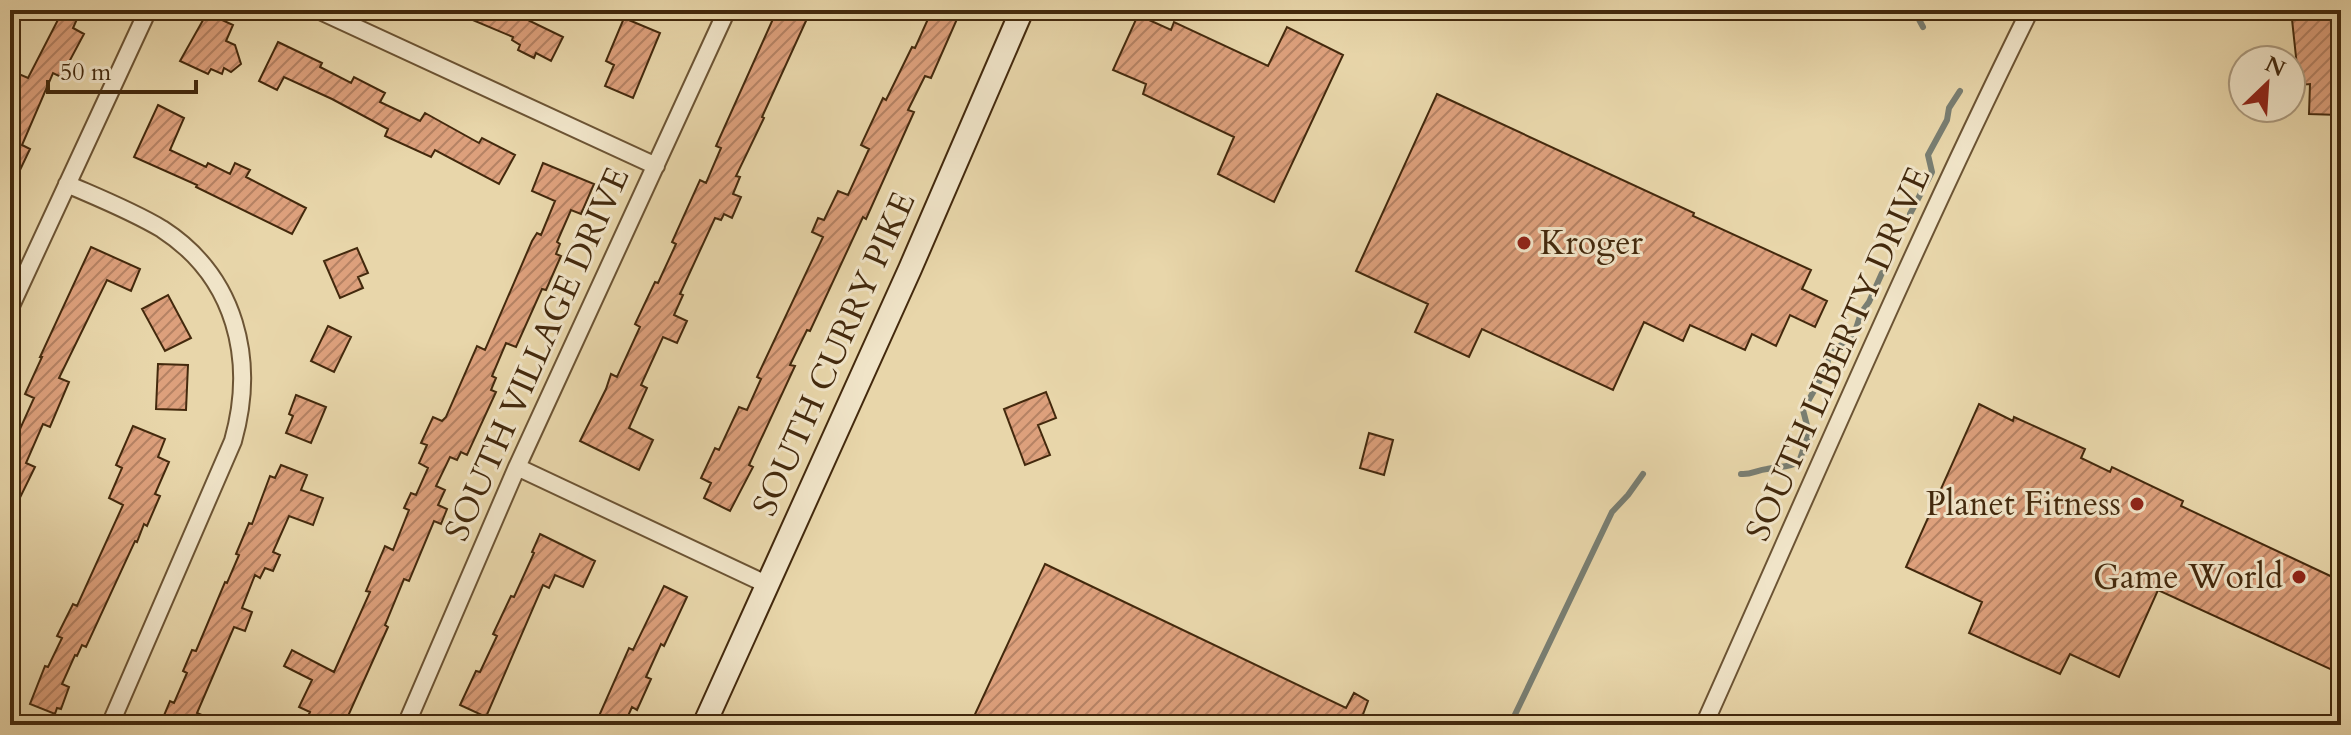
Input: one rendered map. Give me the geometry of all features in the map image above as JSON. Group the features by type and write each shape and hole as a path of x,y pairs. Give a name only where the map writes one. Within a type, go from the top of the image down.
{"main road":[{"name":"SOUTH CURRY PIKE","path":"704,725 910,269 1022,10"}],"street":[{"path":"10,308 148,10"},
{"path":"318,10 656,166"},
{"name":"SOUTH VILLAGE DRIVE","path":"406,725 517,467 727,10"},
{"name":"SOUTH LIBERTY DRIVE","path":"1704,725 1872,347 2030,10"},
{"path":"67,184 143,219 181,243 206,271 235,313 243,376 241,414 233,441 110,725"},
{"path":"517,467 768,585"}],"building":[{"path":"63,10 81,10 73,28 84,34 61,77 53,73 22,145 30,149 10,191 10,95 19,74 28,78"},
{"path":"449,10 507,10 563,37 551,61 536,53 534,58 518,50 520,45 512,40 513,37"},
{"path":"777,10 811,10 736,176 740,177 733,194 741,197 732,218 724,214 721,220 715,218 680,294 683,295 674,315 687,321 677,343 663,337 641,385 647,388 629,428 653,440 639,470 580,441 611,374 617,377 640,327 635,324 676,244 672,242 700,180 706,183 721,148 716,146"},
{"path":"932,10 961,10 931,78 925,76 908,110 914,112 866,219 863,217 810,331 807,330 790,365 795,366 749,465 753,467 730,511 704,498 711,483 701,478 715,448 719,450 739,407 747,410 761,379 757,377 823,237 812,232 818,218 824,220 838,191 848,195 869,149 861,145 883,98 886,100 912,47 915,48"},
{"path":"2291,10 2340,10 2339,115 2309,114 2307,44 2295,44"},
{"path":"207,13 233,25 226,41 235,45 241,64 231,72 224,68 222,74 211,69 208,74 180,61"},
{"path":"1138,15 1171,30 1174,22 1268,66 1287,27 1343,55 1274,202 1218,174 1234,137 1143,94 1146,84 1113,70"},
{"path":"624,18 660,33 633,98 605,86 614,65 606,61"},
{"path":"278,42 322,63 320,67 351,83 354,77 385,93 380,102 420,121 425,113 479,143 482,138 515,155 499,184 435,150 431,157 385,136 388,129 284,77 277,90 259,81"},
{"name":"Kroger","path":"1437,94 1811,270 1802,289 1827,301 1815,327 1790,315 1776,346 1752,334 1745,350 1690,325 1683,341 1644,322 1613,390 1482,329 1469,357 1415,332 1428,304 1356,271"},
{"path":"158,105 184,118 170,150 206,167 208,163 230,174 235,163 250,170 246,177 306,208 292,234 197,185 134,157"},
{"path":"543,163 594,184 581,214 571,210 557,242 560,244 556,254 561,256 546,290 542,289 516,347 506,343 492,376 496,378 491,390 496,392 467,455 461,452 457,460 450,457 436,486 445,490 438,505 447,509 441,524 434,521 409,581 404,579 385,625 388,627 344,725 304,725 310,712 299,707 312,680 284,666 292,650 334,672 370,592 366,591 385,546 393,550 409,510 404,508 411,493 416,495 428,468 419,463 427,445 421,443 433,417 442,421 446,417 477,346 485,350 532,241 537,233 541,235 555,201 532,191"},
{"path":"91,247 140,269 131,291 107,280 59,378 69,382 50,427 43,424 26,463 35,467 10,518 10,435 16,438 34,398 25,394"},
{"path":"357,248 368,273 358,277 363,288 340,298 324,261"},
{"path":"168,295 191,338 165,351 142,309"},
{"path":"328,326 351,337 334,372 311,361"},
{"path":"158,364 188,365 186,410 156,409"},
{"path":"1046,392 1056,418 1038,425 1050,455 1025,465 1004,409"},
{"path":"296,395 326,407 311,443 286,433 293,416 289,414"},
{"path":"1979,404 2085,449 2081,458 2110,472 2112,467 2183,501 2181,506 2341,581 2341,674 2158,590 2119,677 2070,654 2060,674 1969,633 1982,602 1906,567"},
{"path":"133,426 165,439 158,457 169,462 155,494 160,496 147,526 144,524 135,541 86,647 82,645 75,655 62,684 69,687 61,709 57,708 55,714 30,704 45,666 48,667 62,638 57,636 73,604 77,606 123,505 109,498 122,468 116,465"},
{"path":"1369,433 1393,440 1384,475 1360,468"},
{"path":"281,465 307,475 301,490 323,498 313,525 289,516 273,552 280,555 273,571 265,568 260,578 255,575 242,608 252,612 245,631 234,627 197,713 225,725 160,725 170,701 174,703 187,673 183,671 192,650 196,651 227,583 239,555 236,554 249,523 252,524 270,476 275,478"},
{"path":"540,534 595,561 583,587 555,575 549,588 543,585 486,717 460,705 497,636 493,634 511,596 514,597"},
{"path":"1045,564 1346,708 1354,693 1368,701 1359,725 970,725"},
{"path":"664,586 687,597 646,677 651,679 637,710 632,707 624,725 595,725 629,648 633,650"}],"waterway":[{"path":"1914,10 1923,27"},
{"path":"1910,214 1932,172 1928,155 1960,91"},
{"path":"1741,474 1799,462 1809,433 1803,410 1827,368 1828,360 1854,335 1861,313 1882,273"},
{"path":"1510,725 1612,512 1643,474"}],"place":[{"name":"Kroger","path":"1524,243"},
{"name":"Planet Fitness","path":"2137,504"},
{"name":"Game World","path":"2299,577"}]}
